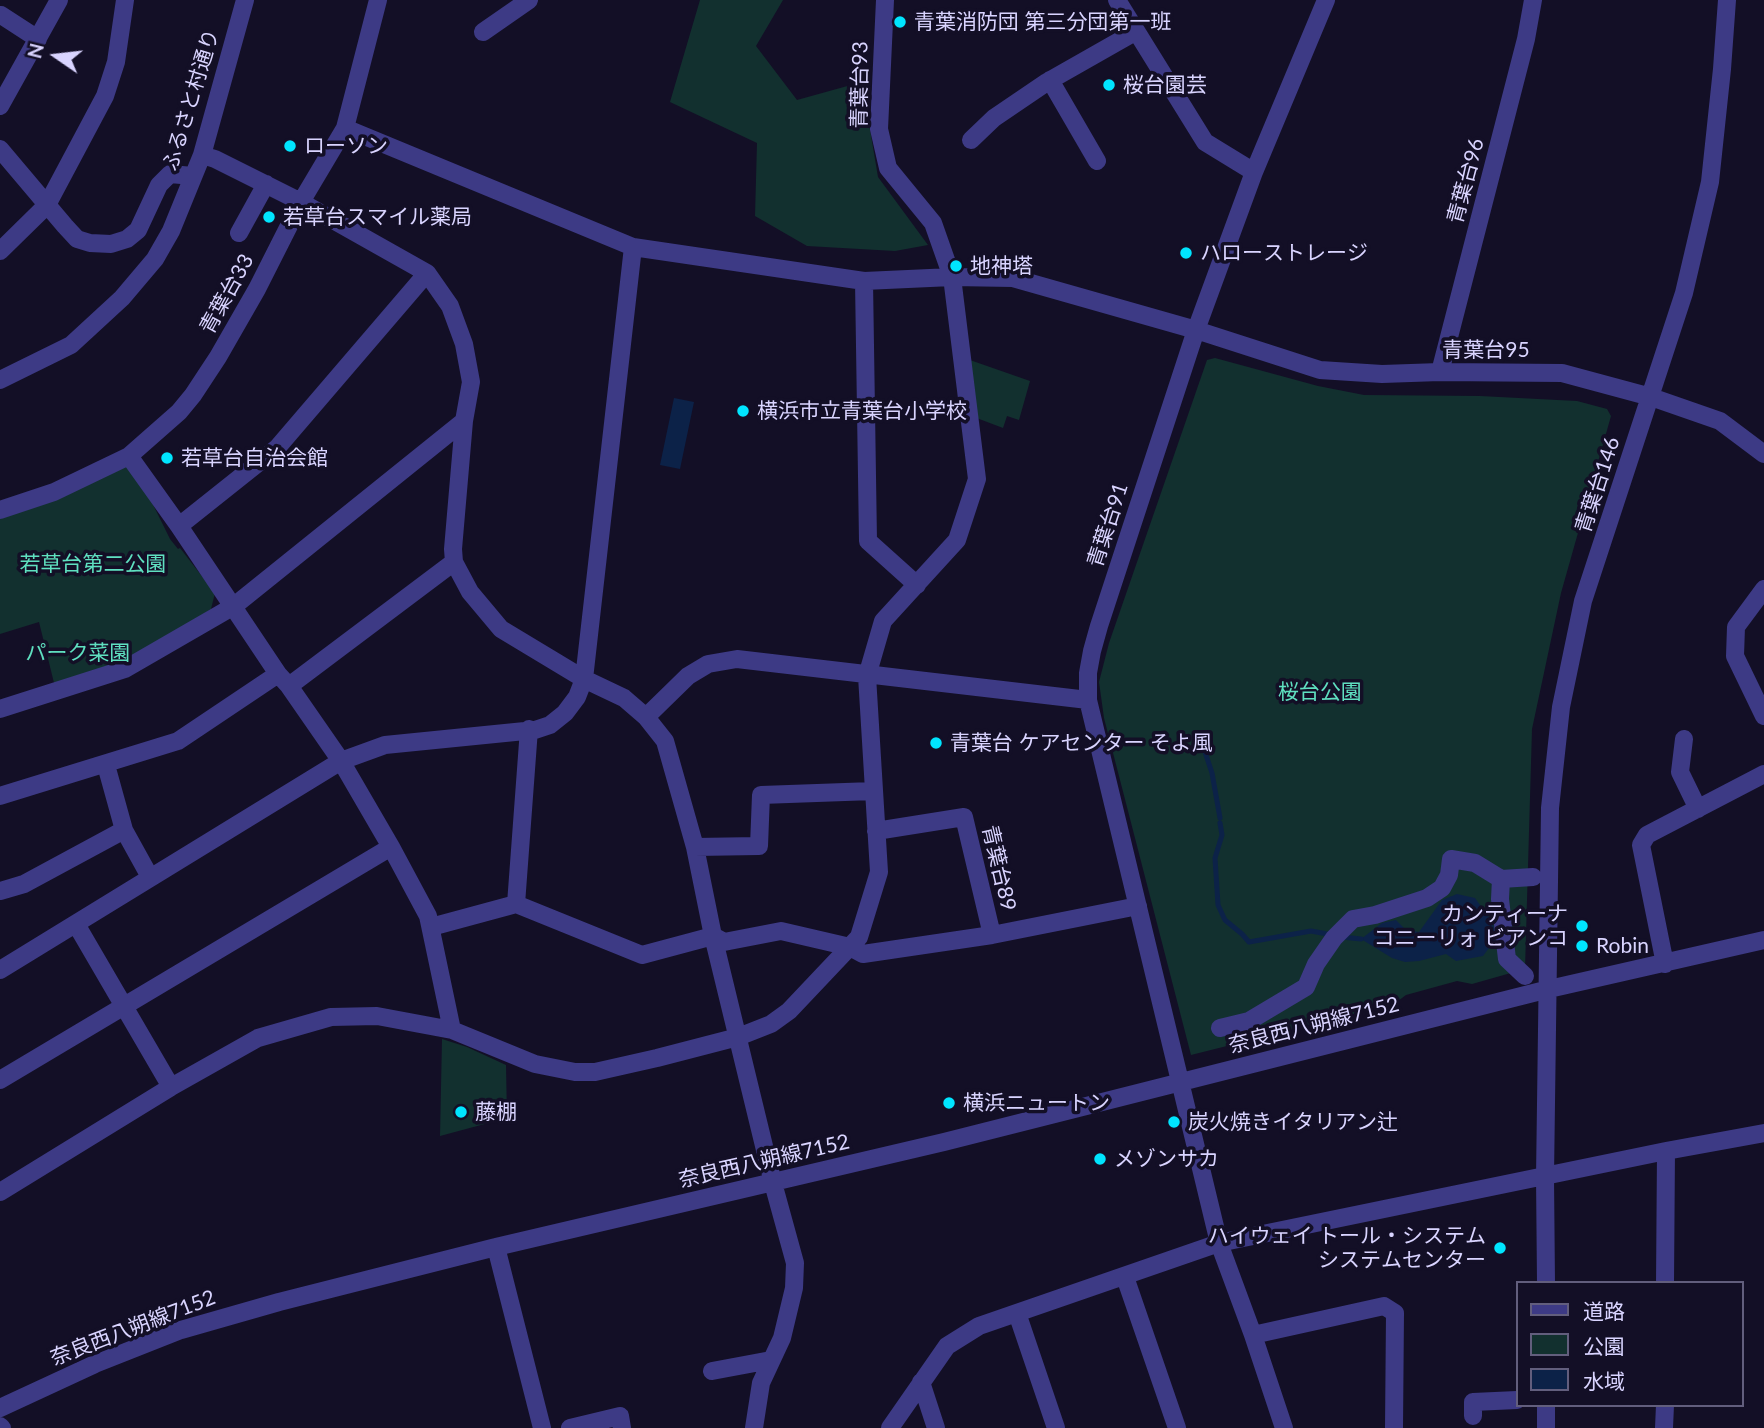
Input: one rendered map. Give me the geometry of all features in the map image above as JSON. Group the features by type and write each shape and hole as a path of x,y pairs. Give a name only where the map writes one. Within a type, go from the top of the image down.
{"street":[{"path":"0,106 60,0"},
{"path":"0,251 47,205 110,84 125,0"},
{"name":"ふるさと村通り","path":"0,380 71,345 122,298 155,259 171,231 202,155 244,0"},
{"path":"483,32 529,0"},
{"name":"青葉台93","path":"0,1192 171,1087 258,1038 331,1017 377,1016 452,1030 535,1064 575,1072 595,1072 738,1037 771,1024 789,1011 859,937 879,872 867,676 883,621 957,540 977,479 952,277 933,223 888,169 879,129 885,0"},
{"path":"1116,0 1205,142 1254,172"},
{"name":"青葉台91","path":"1284,1428 1254,1335 1219,1243 1088,700 1091,651 1196,330 1254,172 1326,0"},
{"name":"青葉台96","path":"1440,372 1526,39 1533,0"},
{"name":"青葉台146","path":"1546,1281 1550,808 1560,707 1583,600 1684,293 1710,182 1727,0"},
{"name":"青葉台33","path":"0,510 54,492 129,456 179,412 193,395 218,358 301,202 345,128 383,4"},
{"path":"1,15 38,39"},
{"path":"971,140 994,118 1050,80 1135,32"},
{"path":"1050,80 1097,161"},
{"name":"青葉台95","path":"345,128 633,247 864,281 952,277 1013,278 1196,330 1320,370 1382,374 1562,373 1651,397 1720,421 1764,454"},
{"path":"0,149 77,239 90,243 111,244 127,239 138,230 159,185 170,174 193,176"},
{"path":"202,155 301,202 427,273 450,306 464,344 471,382 464,421 454,562 470,592 500,629 584,679 624,698 646,717 665,741 695,847 713,936 795,1263 794,1288 782,1338 761,1383 754,1428"},
{"path":"240,233 266,184"},
{"path":"0,970 341,761 385,745 535,730 550,725 565,713 577,697 584,679 633,247"},
{"path":"179,526 277,448 427,273"},
{"path":"864,281 868,541 917,585"},
{"path":"0,709 125,669 234,606 464,421"},
{"path":"129,456 341,761 391,847 428,916 452,1030"},
{"path":"0,796 178,741 284,680 454,562"},
{"path":"1764,589 1736,627 1735,656 1764,716"},
{"path":"646,717 688,676 708,664 737,659 1088,700"},
{"path":"516,904 529,729"},
{"path":"1684,739 1680,772 1698,808"},
{"path":"106,765 124,830 150,877"},
{"path":"1665,964 1641,845 1647,835 1764,775"},
{"path":"695,847 759,846 761,795 873,790"},
{"name":"青葉台89","path":"876,831 964,817 992,934"},
{"path":"0,891 24,884 124,830"},
{"path":"0,1080 391,847"},
{"path":"1220,1028 1249,1021 1306,987 1316,964 1353,919 1375,915 1427,898 1442,888 1449,875 1451,859 1475,863 1501,879 1533,877"},
{"path":"1501,879 1500,899 1507,959 1525,976"},
{"path":"431,927 516,904 642,955 713,936 724,943 781,931 850,947 863,954 992,934 1138,906"},
{"path":"76,924 171,1087"},
{"name":"奈良西八朔線7152","path":"0,1408 83,1369 181,1330 496,1247 773,1183 1549,989 1764,940"},
{"path":"890,1428 947,1346 979,1326 1219,1243 1764,1133"},
{"path":"1665,1281 1666,1151"},
{"path":"496,1247 542,1428"},
{"path":"1125,1277 1177,1428"},
{"path":"1254,1335 1384,1306 1395,1312 1394,1428"},
{"path":"1017,1314 1056,1428"},
{"path":"712,1371 771,1360"},
{"path":"920,1382 936,1428"},
{"path":"1473,1402 1516,1400"},
{"path":"1546,1407 1546,1428"},
{"path":"1664,1428 1665,1407"},
{"path":"570,1428 620,1416 622,1428"}],"green space":[{"path":"700,0 783,0 756,46 797,100 851,85 863,88 878,177 928,245 895,251 807,246 755,216 757,143 670,102"},
{"name":"桜台公園","path":"1215,358 1318,386 1364,395 1480,396 1577,401 1607,409 1611,416 1561,593 1532,729 1525,969 1472,984 1457,981 1406,995 1394,1004 1191,1055 1104,718 1099,682 1109,643 1207,360"},
{"path":"967,359 1030,381 1019,420 1007,416 1003,428 974,417"},
{"name":"若草台第二公園","path":"129,456 170,539 215,593 211,609 167,640 56,691 39,622 0,634 0,510"},
{"path":"442,1039 506,1065 507,1118 440,1136"}],"water":[{"path":"674,398 694,402 680,469 660,465"},
{"path":"1457,894 1475,898 1498,936 1483,956 1456,961 1446,954 1405,962 1392,958 1361,939 1382,923 1396,920 1406,930 1419,932 1442,900"}],"waterway":[{"path":"1205,752 1212,773 1220,818"},
{"path":"1220,823 1222,835 1215,858 1218,905 1225,920 1249,942 1311,931 1333,935"},
{"path":"1342,937 1361,939"}],"place":[{"name":"青葉消防団 第三分団第一班","path":"900,22"},
{"name":"桜台園芸","path":"1109,85"},
{"name":"ローソン","path":"290,146"},
{"name":"若草台スマイル薬局","path":"269,217"},
{"name":"ハローストレージ","path":"1186,253"},
{"name":"地神塔","path":"956,266"},
{"name":"横浜市立青葉台小学校","path":"743,411"},
{"name":"若草台自治会館","path":"167,458"},
{"name":"青葉台 ケアセンター そよ風","path":"936,743"},
{"name":"カンティーナ コニーリォ ビアンコ","path":"1582,926"},
{"name":"Robin","path":"1582,946"},
{"name":"横浜ニュートン","path":"949,1103"},
{"name":"藤棚","path":"461,1112"},
{"name":"炭火焼きイタリアン辻","path":"1174,1122"},
{"name":"メゾンサカ","path":"1100,1159"},
{"name":"ハイウェイ トール・システム システムセンター","path":"1500,1248"}],"park label":[{"name":"パーク菜園","path":"78,653"}]}
